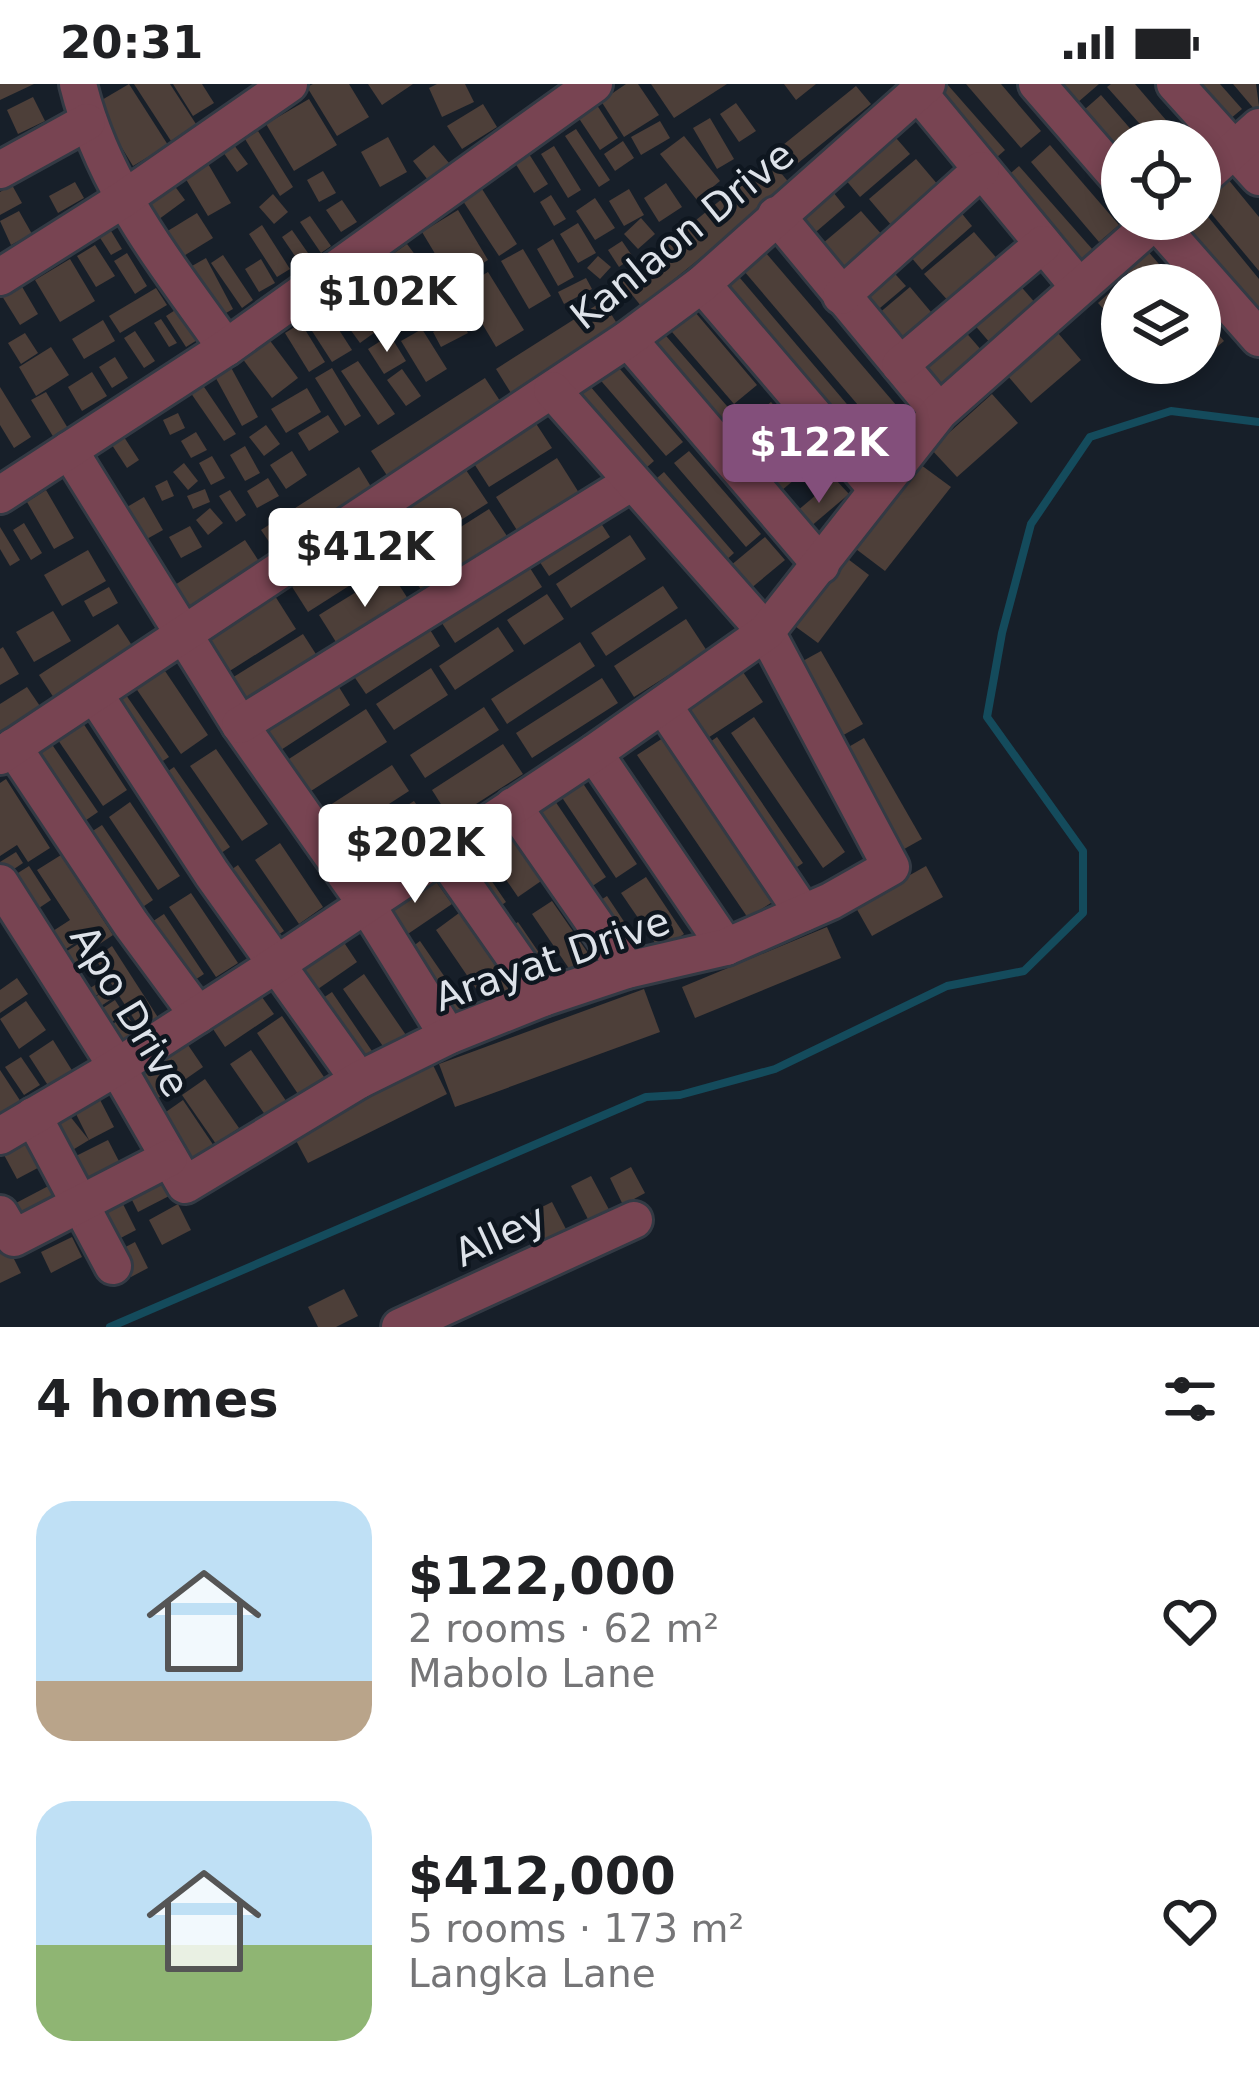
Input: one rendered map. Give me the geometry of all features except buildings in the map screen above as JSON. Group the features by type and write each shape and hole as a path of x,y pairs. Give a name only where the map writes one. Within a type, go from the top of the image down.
{"street":[{"path":"0,277 122,200 289,84"},
{"path":"0,495 226,348 594,84"},
{"path":"1037,84 1101,158"},
{"path":"1175,84 1247,138 1259,177"},
{"path":"922,88 981,170 1079,287"},
{"name":"Kanlaon Drive","path":"7,751 628,339 702,284 922,88"},
{"path":"0,170 83,102 122,200 226,348"},
{"path":"1221,161 1247,138"},
{"path":"842,296 981,170"},
{"path":"776,214 939,412"},
{"path":"0,1136 277,964 766,632 939,412 1132,240"},
{"path":"1173,240 1259,338"},
{"path":"900,365 1043,244"},
{"path":"702,284 877,489"},
{"path":"628,339 821,565"},
{"path":"552,390 766,632"},
{"path":"69,450 240,725 366,904 448,1036"},
{"path":"240,725 632,482"},
{"name":"Arayat Drive","path":"7,1226 177,1171 448,1036 627,970 726,947 891,867 766,632"},
{"path":"94,695 212,874 359,1080"},
{"path":"663,705 803,913"},
{"path":"7,751 198,1015"},
{"path":"594,753 726,947"},
{"path":"513,806 627,970"},
{"path":"441,852 543,998"},
{"name":"Apo Drive","path":"0,883 177,1171"},
{"path":"33,1116 113,1265"},
{"name":"Alley","path":"400,1327 634,1220"}],"waterway":[{"path":"110,1327 646,1097 680,1095 775,1069 947,986 1024,971 1083,913 1083,851 987,717 1002,633 1031,524 1090,437 1171,411 1259,422"}]}
